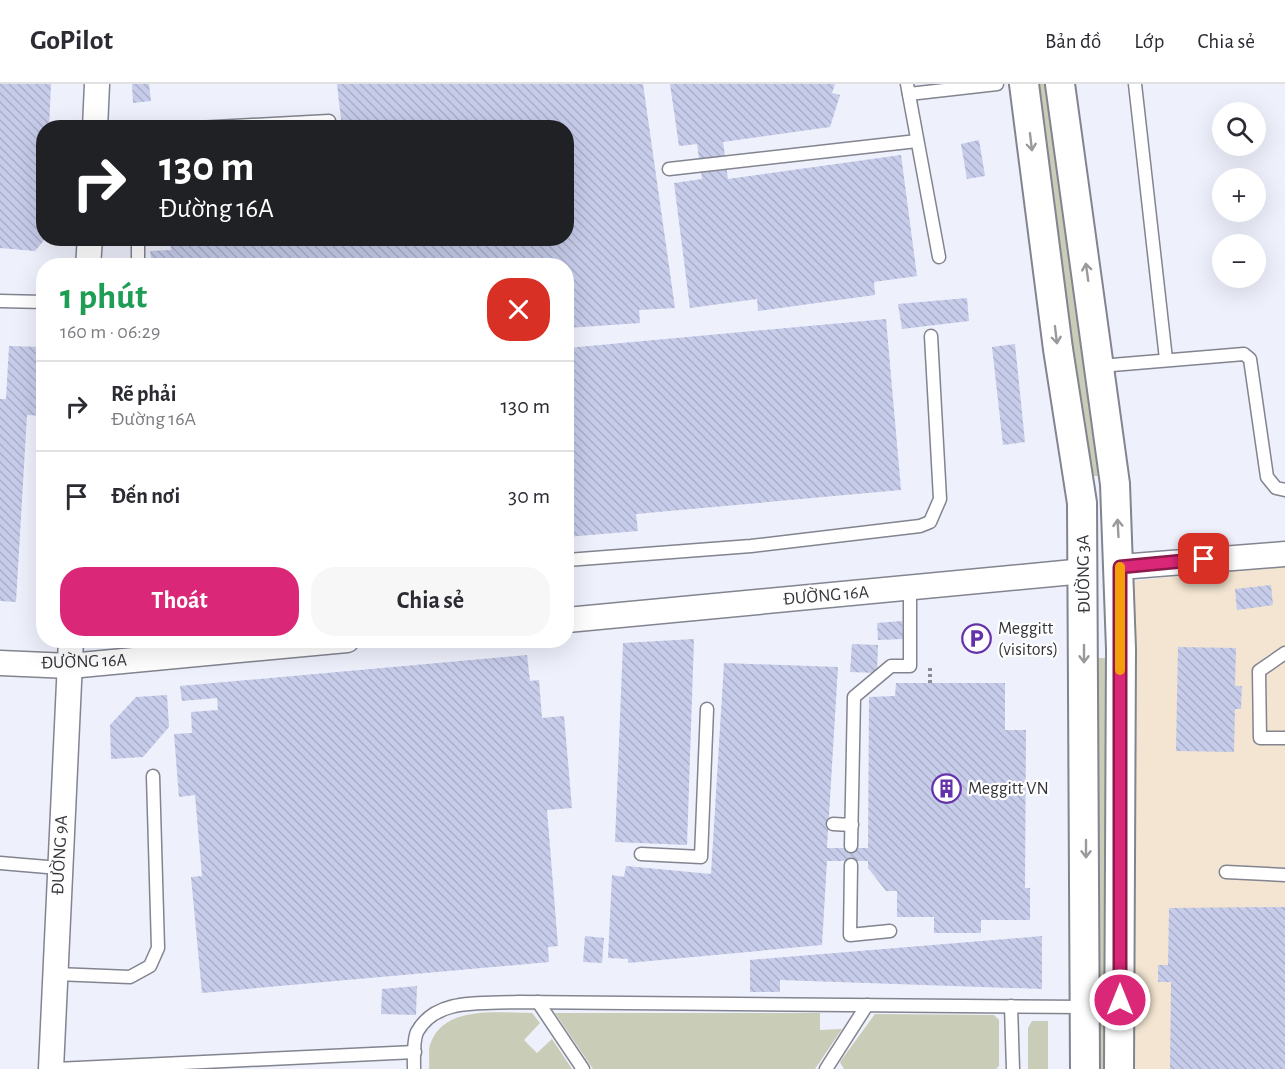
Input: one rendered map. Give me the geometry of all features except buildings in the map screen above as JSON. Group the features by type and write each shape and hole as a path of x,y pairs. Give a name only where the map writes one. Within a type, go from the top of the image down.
{"street":[{"path":"95,120 97,84"},
{"name":"ĐƯỜNG 3A","path":"1024,84 1058,349 1081,488 1084,571 1085,1069"},
{"name":"ĐƯỜNG 3A","path":"1060,84 1115,484 1120,567 1119,1069"},
{"path":"1084,571 1285,554"},
{"name":"ĐƯỜNG 16A","path":"574,619 1084,571"},
{"name":"ĐƯỜNG 9A","path":"51,1069 58,868 71,648"},
{"name":"ĐƯỜNG 16A","path":"0,663 70,666 262,648"}],"lane":[{"path":"939,257 908,89 997,84"},
{"path":"1135,84 1166,359"},
{"path":"669,169 917,141"},
{"path":"0,301 36,302"},
{"path":"574,559 751,546 920,526 930,522 940,499 931,336"},
{"path":"1100,366 1244,354 1250,359 1267,477 1276,488 1285,490"},
{"path":"851,846 854,697 891,666 910,666 910,588"},
{"path":"1285,653 1259,671 1260,738 1285,738"},
{"path":"641,854 701,857 708,817 707,710"},
{"path":"56,974 130,977 150,966 158,948 153,776"},
{"path":"833,824 852,825"},
{"path":"0,862 58,868"},
{"path":"851,865 850,935 890,931"},
{"path":"1226,872 1285,875"},
{"path":"414,1069 416,1034 433,1013 456,1005 538,1002 1086,1007"},
{"path":"538,1002 583,1069"},
{"path":"826,1069 867,1005"},
{"path":"1011,1006 1013,1069"},
{"path":"56,1069 415,1052"}],"path":[{"path":"930,666 930,683"}],"shaded area":[{"path":"1285,564 1285,1069 1132,1069 1133,581"}],"green space":[{"path":"1036,84 1047,84 1101,476 1091,476 1071,354"},
{"path":"1097,658 1108,658 1107,1069 1098,1069"},
{"path":"489,1012 532,1013 540,1023 524,1040 537,1053 552,1039 572,1069 429,1069 430,1045 437,1032 447,1023 459,1017"},
{"path":"555,1013 820,1013 820,1030 842,1029 815,1069 593,1069"},
{"path":"875,1014 994,1015 999,1020 999,1066 996,1069 844,1069 840,1062"},
{"path":"1032,1021 1048,1021 1048,1069 1028,1069 1028,1028"}],"slow traffic":[{"path":"1120,567 1120,670"}],"place":[{"name":"Meggitt (visitors)","path":"977,639"},
{"name":"Meggitt VN","path":"947,789"}],"route":[{"path":"1120,1000 1120,567 1204,559"}]}
